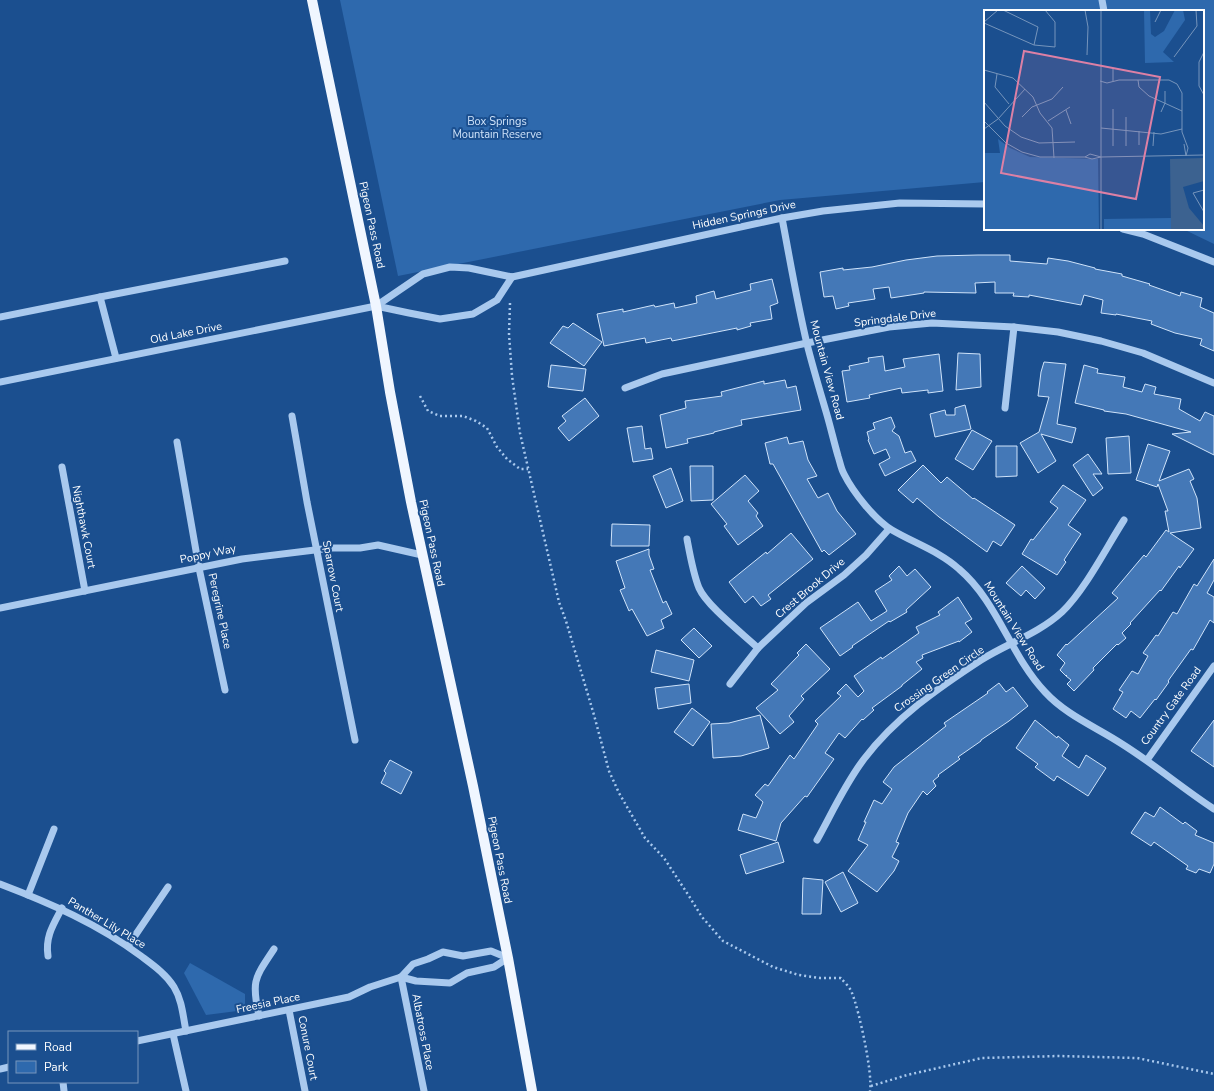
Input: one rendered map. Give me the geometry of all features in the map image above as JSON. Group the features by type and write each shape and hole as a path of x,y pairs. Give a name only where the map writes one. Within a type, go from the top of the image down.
{"main road":[{"name":"Pigeon Pass Road","path":"312,0 376,306 390,392 411,502 508,958 532,1091"}],"street":[{"path":"1102,0 1104,10"},
{"name":"Hidden Springs Drive","path":"376,306 423,274 450,266 469,268 512,277 782,218 823,211 900,203 984,204"},
{"name":"Mountain View Road","path":"782,218 807,343 843,473 856,494 872,513 890,529 932,550 960,569 980,591 989,604 1011,644 1034,679 1061,707 1080,720 1109,735 1147,760 1214,808"},
{"path":"1127,230 1143,234 1214,262"},
{"path":"0,318 285,261"},
{"path":"376,306 440,318 473,314 497,300 512,277"},
{"path":"100,297 116,358"},
{"name":"Old Lake Drive","path":"0,382 376,306"},
{"name":"Springdale Drive","path":"625,388 662,374 807,343 889,327 932,323 1014,326 1101,341 1143,353 1214,383"},
{"path":"1004,408 1014,326"},
{"name":"Sparrow Court","path":"292,416 355,740"},
{"name":"Peregrine Place","path":"177,442 199,568 225,690"},
{"name":"Nighthawk Court","path":"62,467 85,591"},
{"name":"Crossing Green Circle","path":"817,840 850,780 863,760 897,721 958,675 983,659 1035,633 1052,621 1068,605 1085,583 1124,520"},
{"name":"Crest Brook Drive","path":"730,684 758,648 806,603 844,575 866,555 890,529"},
{"path":"687,539 695,577 706,600 758,648"},
{"name":"Poppy Way","path":"0,608 261,556 317,550 360,548 378,545 422,554"},
{"name":"Country Gate Road","path":"1147,760 1214,666"},
{"path":"28,895 54,829"},
{"name":"Panther Lily Place","path":"0,884 62,908 128,946 162,971 174,987 180,1001 186,1031"},
{"path":"128,946 168,887"},
{"path":"48,956 46,946 48,936 62,908"},
{"path":"259,1016 254,996 254,986 257,975 274,949"},
{"path":"491,951 508,958 494,967 467,972 450,983 416,981 401,977 413,964 443,952 463,956 491,951"},
{"name":"Freesia Place","path":"138,1041 289,1010 349,996 370,987 401,977"},
{"name":"Albatross Place","path":"401,977 424,1091"},
{"name":"Conure Court","path":"289,1010 305,1091"},
{"path":"173,1034 186,1091"}],"path":[{"path":"510,303 512,376 520,433 528,469 559,602 590,700 609,771 619,793 645,838 664,858 702,917 724,941 773,967 799,975 820,978 841,978 851,991 854,998 867,1059 871,1086 870,1091"},
{"path":"420,396 428,411 440,416 463,416 487,428 497,447 507,459 520,469 528,469"},
{"path":"871,1086 907,1075 982,1058 1059,1056 1137,1058 1214,1074"}],"green space":[{"name":"Box Springs Mountain Reserve","path":"340,0 1214,0 1214,244 1185,230 1204,230 1204,10 984,10 984,182 780,200 398,276"},
{"path":"190,963 245,994 245,1010 206,1015 184,973"}],"building":[{"path":"1010,255 1010,261 1047,264 1048,258 1068,261 1095,269 1122,274 1122,276 1150,284 1149,285 1180,296 1181,292 1202,298 1200,307 1214,313 1214,351 1200,345 1202,339 1175,333 1151,324 1152,321 1116,314 1101,313 1103,300 1084,295 1081,305 1029,295 1029,297 1013,296 1014,293 995,293 995,282 975,283 976,293 924,292 891,298 889,287 873,289 875,299 848,303 849,306 836,309 833,296 824,297 820,272 843,268 843,270 872,267 906,260 937,256"},
{"path":"772,279 778,303 770,306 772,319 750,323 751,326 737,330 737,328 672,341 671,338 646,343 645,338 604,346 597,314 623,309 623,312 654,305 655,307 674,303 675,308 697,303 696,296 714,291 716,299 751,290 750,284"},
{"path":"573,323 602,342 584,366 550,343 563,326 568,328"},
{"path":"958,353 980,354 981,387 956,390"},
{"path":"939,354 943,391 928,393 928,390 902,393 901,388 869,395 870,398 847,402 842,371 850,370 849,366 869,362 868,358 883,356 885,371 905,367 903,359"},
{"path":"1044,362 1066,364 1057,424 1076,428 1072,443 1041,434 1056,461 1038,473 1020,443 1039,432 1049,397 1038,396 1041,372"},
{"path":"551,365 586,369 583,391 548,387"},
{"path":"1084,365 1098,369 1097,373 1125,377 1123,387 1142,392 1145,384 1156,387 1154,394 1181,399 1179,409 1200,421 1205,412 1214,416 1214,455 1172,434 1191,432 1126,414 1104,411 1075,403"},
{"path":"785,380 787,388 796,386 801,410 741,420 742,425 687,439 688,443 666,448 660,415 686,408 685,401 722,396 721,392 764,381 764,384"},
{"path":"585,398 599,416 569,441 558,428 566,421 562,416"},
{"path":"965,405 971,429 935,437 930,414 945,410 946,415 955,415 955,408"},
{"path":"891,417 895,427 892,431 899,436 905,453 911,451 916,461 885,476 879,464 890,458 886,449 874,454 868,440 867,432 875,429 873,423"},
{"path":"642,426 645,449 651,448 653,459 633,462 627,428"},
{"path":"972,430 992,441 973,470 955,459"},
{"path":"1129,436 1131,473 1108,474 1106,438"},
{"path":"787,437 789,444 803,441 808,460 817,476 807,479 818,498 828,493 837,511 856,534 829,555 824,550 822,552 773,464 770,464 765,443"},
{"path":"1148,444 1170,451 1159,481 1189,469 1194,479 1190,481 1197,498 1201,528 1170,533 1194,549 1180,568 1179,566 1161,591 1160,590 1122,633 1126,638 1118,645 1117,644 1093,668 1094,670 1074,691 1067,684 1071,680 1060,670 1065,663 1057,655 1066,644 1067,645 1118,598 1112,593 1144,555 1146,557 1166,530 1169,532 1165,511 1168,511 1158,484 1157,487 1136,480"},
{"path":"996,446 1017,446 1017,476 996,477"},
{"path":"1088,454 1102,474 1093,474 1103,488 1093,496 1073,465"},
{"path":"923,465 941,483 947,477 973,499 974,498 1015,525 1001,546 993,541 987,552 939,517 917,498 913,503 898,490"},
{"path":"690,466 713,466 713,500 691,501"},
{"path":"671,468 683,501 666,508 653,476"},
{"path":"745,475 759,491 748,501 758,513 756,516 763,526 738,545 724,526 727,524 711,504"},
{"path":"1063,485 1086,500 1068,525 1081,534 1064,560 1066,562 1057,575 1022,554 1031,539 1033,540 1058,508 1050,502"},
{"path":"612,524 650,525 649,546 611,546"},
{"path":"791,533 813,559 768,595 771,599 761,606 753,596 745,603 729,582 766,552 767,554"},
{"path":"649,549 649,555 654,569 650,570 663,603 666,601 672,614 661,620 664,628 647,636 632,609 629,611 620,590 625,588 616,561"},
{"path":"1214,559 1214,580 1207,593 1214,597 1214,623 1210,620 1193,650 1191,649 1156,700 1155,699 1140,718 1131,711 1126,718 1113,709 1123,692 1119,690 1132,671 1138,674 1148,656 1143,653 1156,635 1158,636 1173,612 1177,614 1194,584 1197,586"},
{"path":"899,566 907,576 915,569 931,587 906,610 907,612 890,622 889,621 840,656 820,628 858,602 871,621 887,611 875,591 892,580 889,576"},
{"path":"1022,566 1045,588 1035,599 1026,590 1021,596 1006,583"},
{"path":"958,597 972,619 965,623 972,632 959,642 922,655 923,658 916,662 922,669 872,708 874,710 863,720 862,719 845,738 839,733 825,753 834,759 807,797 805,796 781,823 776,841 738,830 743,814 756,818 763,802 755,795 765,784 768,786 790,755 794,759 818,724 815,721 841,696 837,693 846,684 858,697 864,691 854,676 881,657 882,659 919,633 916,627 940,615 938,612"},
{"path":"694,628 712,646 699,658 681,640"},
{"path":"806,644 830,669 801,696 804,699 789,716 794,722 780,734 756,708 778,690 771,684 799,655 797,653"},
{"path":"656,650 694,660 689,681 651,672"},
{"path":"999,683 1006,692 1013,687 1028,706 958,757 960,759 938,775 939,776 933,781 936,786 927,795 923,791 908,813 896,842 899,843 892,857 899,861 894,871 877,892 848,871 868,845 858,840 874,800 882,804 892,789 883,782 894,767 946,726 944,723 988,693 987,692"},
{"path":"689,684 691,703 658,709 655,688"},
{"path":"692,708 710,722 693,746 674,732"},
{"path":"760,715 769,748 741,756 713,758 711,724 729,723"},
{"path":"1035,720 1057,738 1058,736 1069,745 1062,756 1079,768 1086,755 1106,768 1088,796 1057,776 1054,781 1035,767 1038,764 1016,748"},
{"path":"1214,720 1214,767 1191,751"},
{"path":"390,760 412,772 401,794 381,783 386,773 384,771"},
{"path":"1160,807 1183,824 1185,822 1197,831 1195,835 1214,843 1214,864 1210,873 1199,869 1196,873 1186,869 1188,866 1154,842 1151,846 1131,833 1145,812 1154,817"},
{"path":"778,842 784,862 746,874 740,855"},
{"path":"843,872 858,903 841,912 825,882"},
{"path":"803,878 823,880 821,914 802,914"}]}
